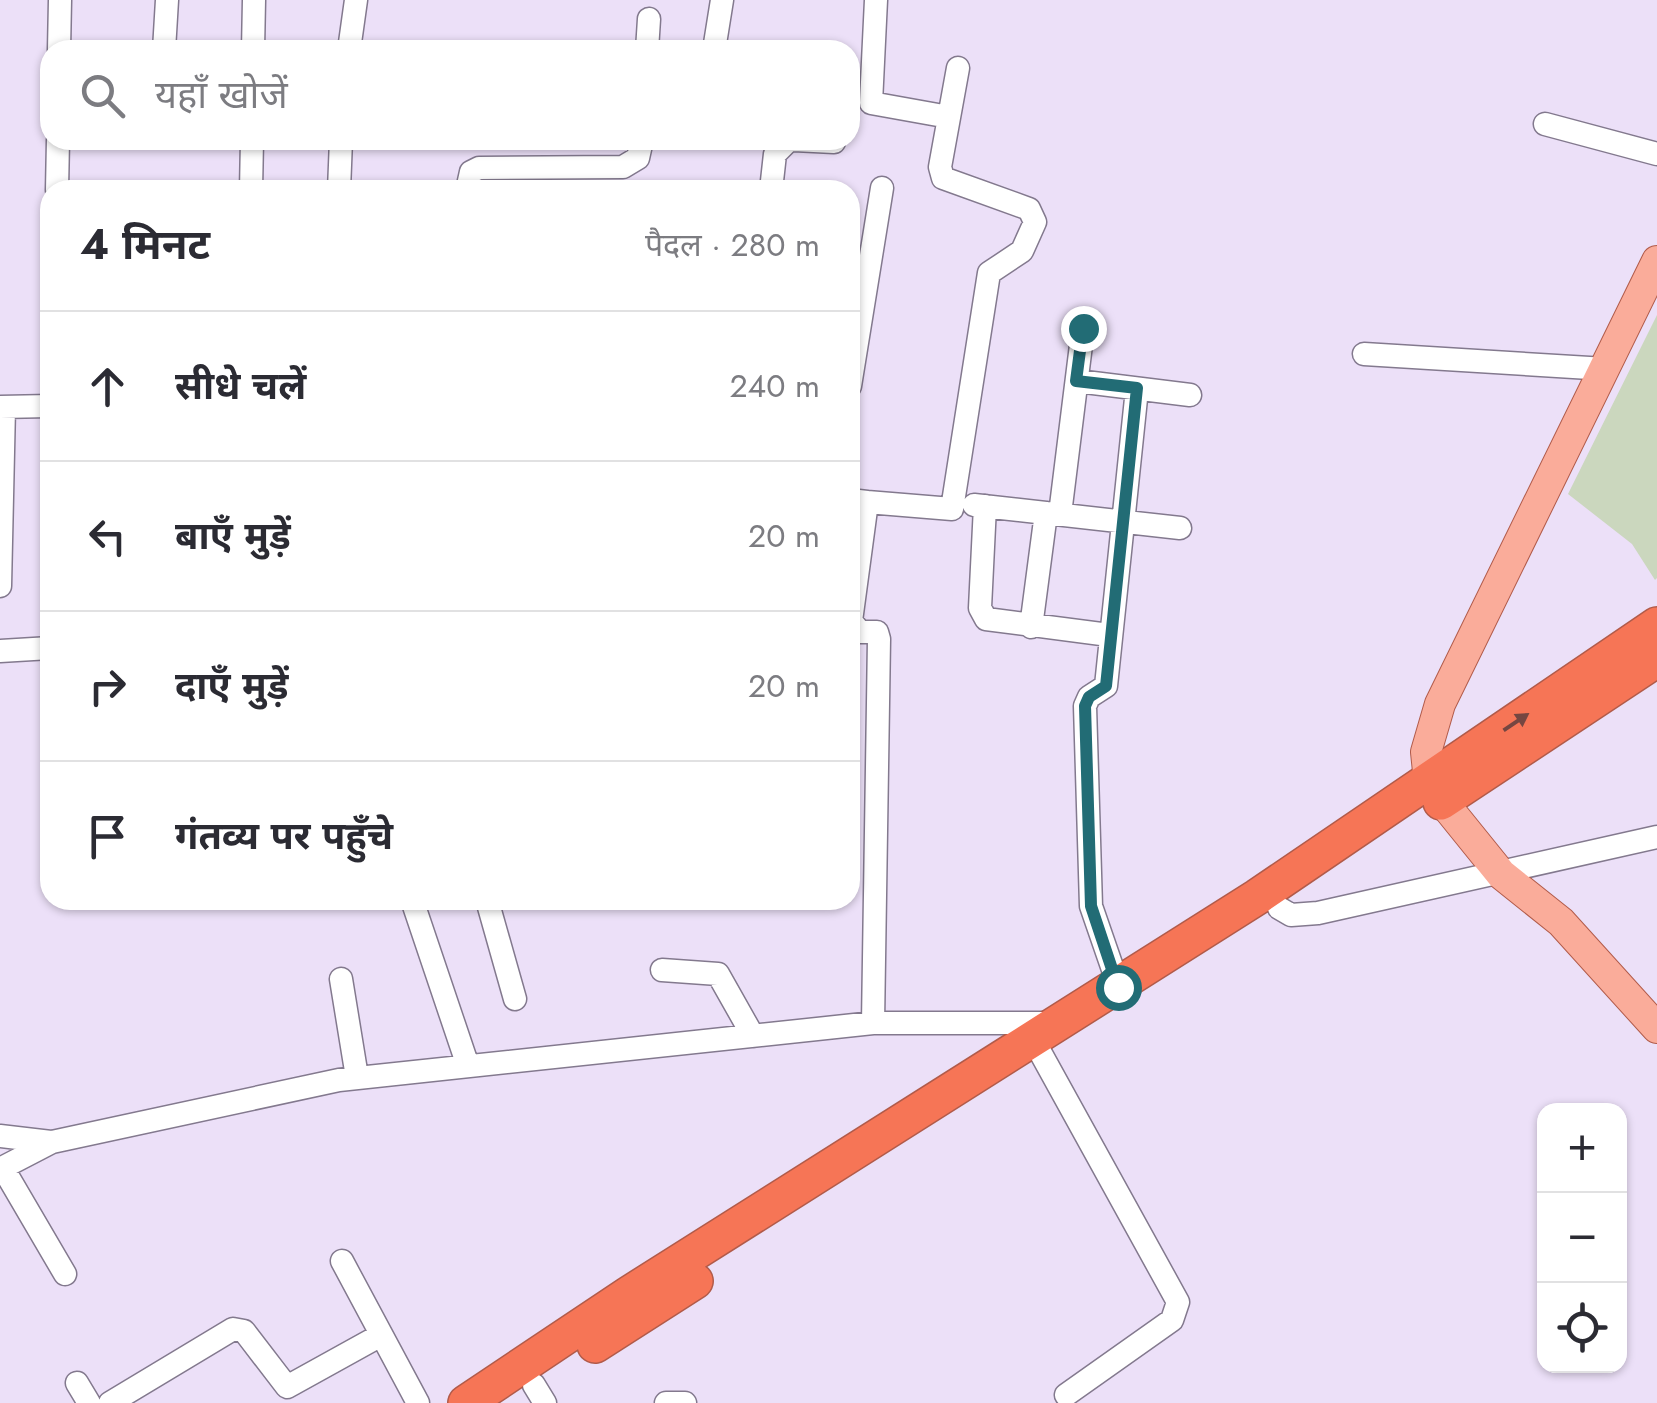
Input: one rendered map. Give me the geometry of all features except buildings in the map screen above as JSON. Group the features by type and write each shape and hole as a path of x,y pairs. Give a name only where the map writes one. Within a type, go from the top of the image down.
{"highway":[{"path":"466,1403 629,1294 1047,1041 1278,908 1657,625"},
{"path":"528,1397 1047,1041 1118,987 1657,659"}],"main road":[{"path":"1657,261 1440,704 1426,752 1436,791 1502,874 1561,922 1657,1028"}],"street":[{"path":"60,0 60,40"},
{"path":"165,40 167,0"},
{"path":"254,0 254,40"},
{"path":"350,40 356,0"},
{"path":"716,40 722,0"},
{"path":"876,0 871,103 950,118"},
{"path":"649,40 650,19"},
{"path":"955,503 971,366 989,274 1022,251 1034,222 1029,208 943,178 940,167 958,68"},
{"path":"1546,124 1657,154"},
{"path":"57,180 58,150"},
{"path":"251,180 252,150"},
{"path":"339,180 341,150"},
{"path":"469,180 471,172 479,168 564,180 631,165 638,150"},
{"path":"772,180 775,154 780,150"},
{"path":"860,324 882,188"},
{"path":"1031,626 1083,328"},
{"path":"1364,354 1606,369"},
{"path":"1076,381 1190,395"},
{"path":"1118,987 1091,906 1085,700 1106,686 1137,388"},
{"path":"0,586 2,407 40,406"},
{"path":"860,501 945,511 955,503 1180,528"},
{"path":"985,506 982,614 994,622 1109,635"},
{"path":"860,632 877,632 879,639 874,1023"},
{"path":"7,650 40,633"},
{"path":"7,650 40,648"},
{"path":"1278,908 1291,914 1318,913 1657,836"},
{"path":"860,879 875,878"},
{"path":"415,910 468,1066"},
{"path":"490,910 515,999"},
{"path":"662,970 718,974 753,1036"},
{"path":"341,979 357,1078"},
{"path":"65,1274 1,1169 52,1142 357,1078 874,1023 1047,1041 1178,1302 1172,1320 1066,1395"},
{"path":"0,1136 52,1142"},
{"path":"342,1261 418,1403"},
{"path":"110,1403 233,1329 244,1331 287,1388 381,1335"},
{"path":"666,1403 685,1403"}],"green space":[{"path":"1657,315 1655,580 1632,544 1568,494"}],"route":[{"path":"1083,328 1076,381 1137,388 1106,686 1085,700 1091,906 1118,987"}]}
